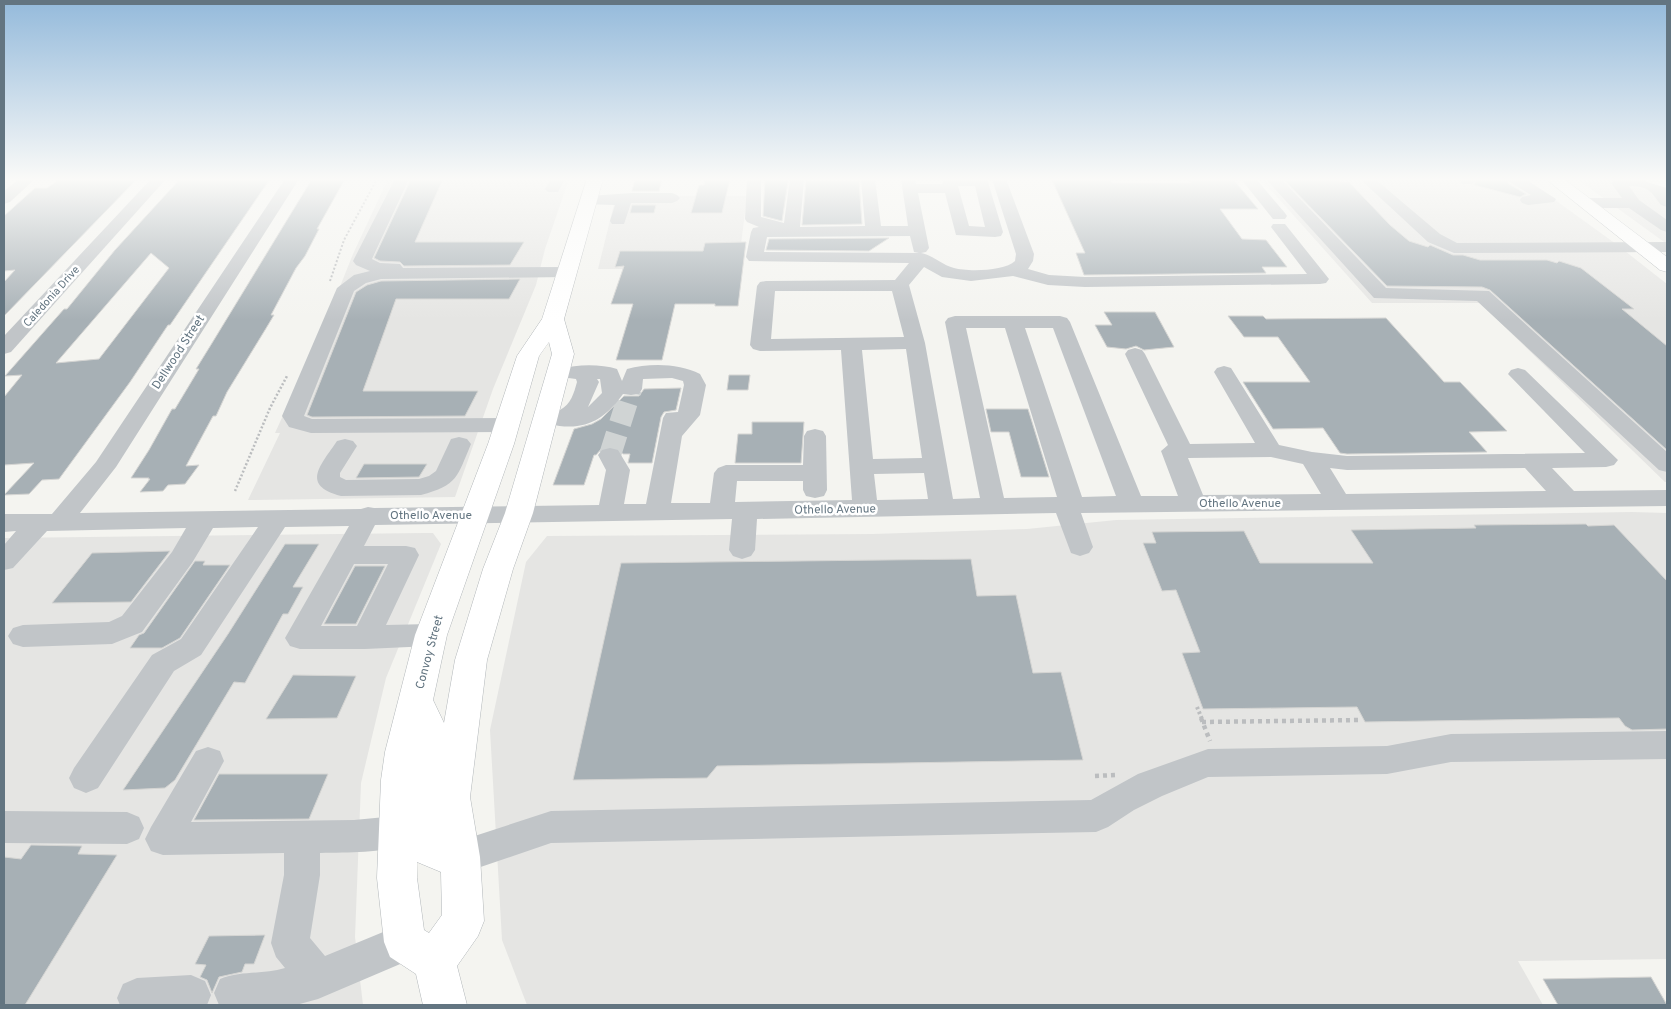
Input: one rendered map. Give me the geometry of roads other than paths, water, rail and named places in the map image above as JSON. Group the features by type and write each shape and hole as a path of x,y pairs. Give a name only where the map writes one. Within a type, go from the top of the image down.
{"main road":[{"name":"Convoy Street","path":"445,1005 420,951 397,878 398,780 431,635 507,425 528,356 553,319 581,226"},
{"path":"1615,226 1667,266"},
{"path":"420,951 463,921 460,857 451,797 471,660 498,569 552,420 558,373 563,354 553,319"},
{"path":"416,701 428,726 421,834 426,845 435,853 460,857"}],"street":[{"name":"Caledonia Drive","path":"4,348 115,226"},
{"name":"Dellwood Street","path":"4,560 50,522 104,467 261,226"},
{"path":"365,272 362,261 379,226"},
{"path":"777,226 792,229 873,228 917,230"},
{"path":"900,285 922,258 916,226"},
{"path":"917,230 759,232 755,257 922,258 948,273 971,276 1004,273 1020,267 1024,261 1024,254 1015,226"},
{"path":"1012,270 1048,280 1085,282 1320,279 1283,226"},
{"path":"1317,226 1381,294 1482,295 1667,465"},
{"path":"1420,226 1434,238 1454,248 1667,247"},
{"path":"507,425 310,426 297,422 293,416 346,288 365,272 377,268 523,267"},
{"path":"365,272 381,274 524,274 567,272"},
{"path":"900,285 915,343 942,508"},
{"path":"900,285 766,286 760,345 915,343"},
{"path":"994,507 955,322 1060,322 1132,505"},
{"path":"1013,322 1080,547"},
{"path":"851,344 865,508"},
{"path":"1135,354 1182,451"},
{"path":"1224,372 1271,450"},
{"path":"552,420 576,420 600,411 613,393 610,373 558,373"},
{"path":"631,390 634,373 681,374 657,512"},
{"path":"1194,504 1174,451 1271,450 1312,459 1347,463 1606,460 1518,374"},
{"path":"815,436 815,510"},
{"path":"344,446 328,473 328,480 341,488 420,487 438,481 446,475 459,444"},
{"path":"610,455 618,470 610,512"},
{"path":"1312,459 1339,503"},
{"path":"1531,460 1568,500"},
{"path":"861,466 936,465"},
{"path":"742,550 726,473 816,473"},
{"name":"Othello Avenue","path":"4,523 519,513 1667,498"},
{"path":"368,516 300,638 431,635"},
{"path":"86,778 163,663 190,647 278,517"},
{"path":"23,636 112,633 132,624 183,556 189,543 206,519"},
{"path":"346,555 406,556 365,638"},
{"path":"460,857 551,827 1096,816 1117,801 1184,770 1208,763 1372,761 1451,748 1667,745"},
{"path":"208,761 163,839 354,836 396,832"},
{"path":"4,827 127,828"},
{"path":"302,837 302,875 290,943 318,979"},
{"path":"234,993 276,991 420,951"},
{"path":"137,998 191,995"}],"tunnel":[{"path":"610,455 631,389"}]}
